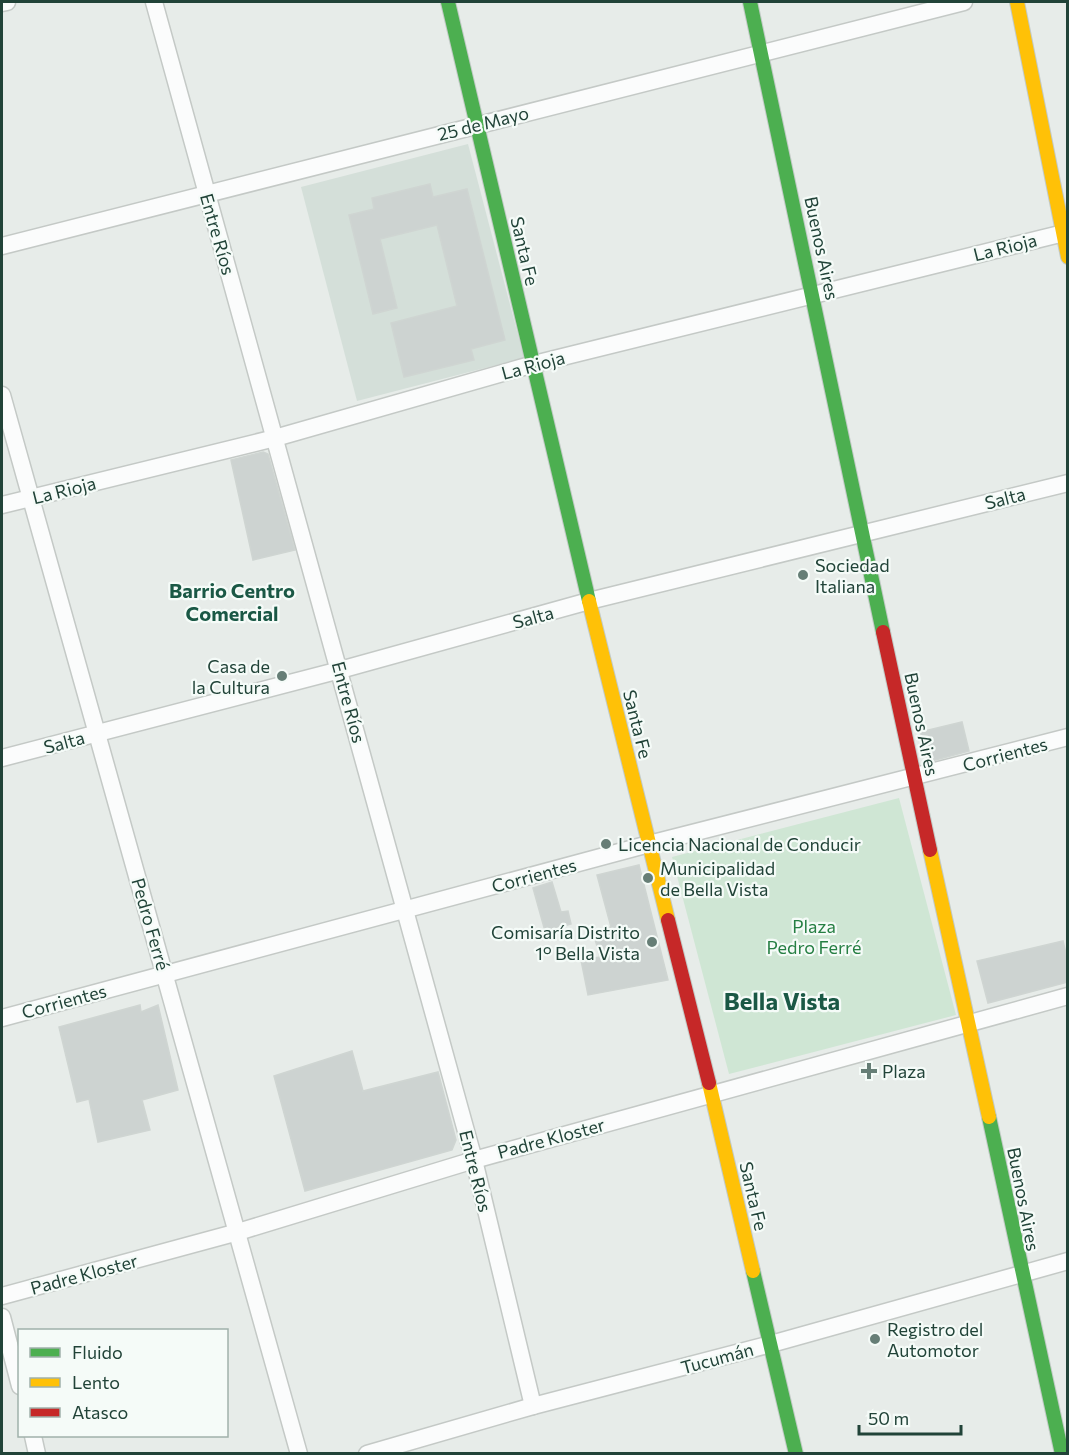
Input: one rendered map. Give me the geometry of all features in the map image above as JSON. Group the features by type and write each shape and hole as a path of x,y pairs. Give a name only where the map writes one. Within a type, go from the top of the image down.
{"street":[{"path":"2,3 7,2"},
{"name":"Entre Ríos","path":"154,2 474,1160 533,1406"},
{"name":"Santa Fe","path":"448,2 589,601 712,1095 796,1454"},
{"name":"Buenos Aires","path":"750,2 914,778 970,1023 1021,1274 1062,1454"},
{"name":"25 de Mayo","path":"2,246 964,2"},
{"path":"1017,2 1068,256"},
{"name":"La Rioja","path":"2,505 275,438 534,364 1065,233"},
{"name":"Pedro Ferré","path":"2,395 299,1454"},
{"name":"Salta","path":"2,758 340,670 589,601 1068,483"},
{"name":"Corrientes","path":"2,1018 649,844 1068,737"},
{"name":"Padre Kloster","path":"2,1296 238,1232 474,1160 1068,996"},
{"name":"Tucumán","path":"367,1454 533,1406 771,1344 1068,1261"},
{"path":"2,1317 18,1378"},
{"path":"33,1437 37,1454"}],"shaded area":[{"path":"468,144 524,358 357,401 301,187"}],"green space":[{"name":"Plaza Pedro Ferré","path":"899,798 956,1015 729,1074 672,857"}],"building":[{"path":"430,184 433,197 467,189 505,340 471,349 474,360 404,377 391,323 457,306 437,225 380,239 397,308 373,314 349,215 374,209 372,198"},
{"path":"263,452 268,454 295,550 253,560 231,460"},
{"path":"962,722 969,751 928,762 920,732"},
{"path":"639,865 668,980 588,995 581,960 600,957 593,932 611,927 597,875"},
{"path":"552,882 561,912 568,911 571,924 545,931 533,888"},
{"path":"1063,941 1068,962 1068,982 988,1003 977,961"},
{"path":"140,1005 141,1012 158,1005 178,1090 142,1100 150,1130 98,1142 89,1099 77,1102 59,1027"},
{"path":"352,1051 363,1091 438,1072 456,1140 452,1150 305,1191 274,1076"}],"traffic: fast":[{"path":"448,2 589,601"},
{"path":"750,2 883,632"},
{"path":"989,1117 1062,1454"},
{"path":"753,1271 796,1454"}],"traffic: slow":[{"path":"1017,2 1068,257"},
{"path":"589,601 668,920"},
{"path":"930,850 989,1117"},
{"path":"709,1083 753,1271"}],"traffic: jam":[{"path":"883,632 930,850"},
{"path":"668,920 709,1083"}],"place":[{"name":"Sociedad Italiana","path":"803,575"},
{"name":"Casa de la Cultura","path":"282,676"},
{"name":"Licencia Nacional de Conducir","path":"606,844"},
{"name":"Municipalidad de Bella Vista","path":"648,878"},
{"name":"Comisaría Distrito 1° Bella Vista","path":"652,942"},
{"name":"Plaza","path":"869,1071"},
{"name":"Registro del Automotor","path":"875,1339"}],"district":[{"name":"Barrio Centro Comercial","path":"232,602"},
{"name":"Bella Vista","path":"782,1000"}]}
